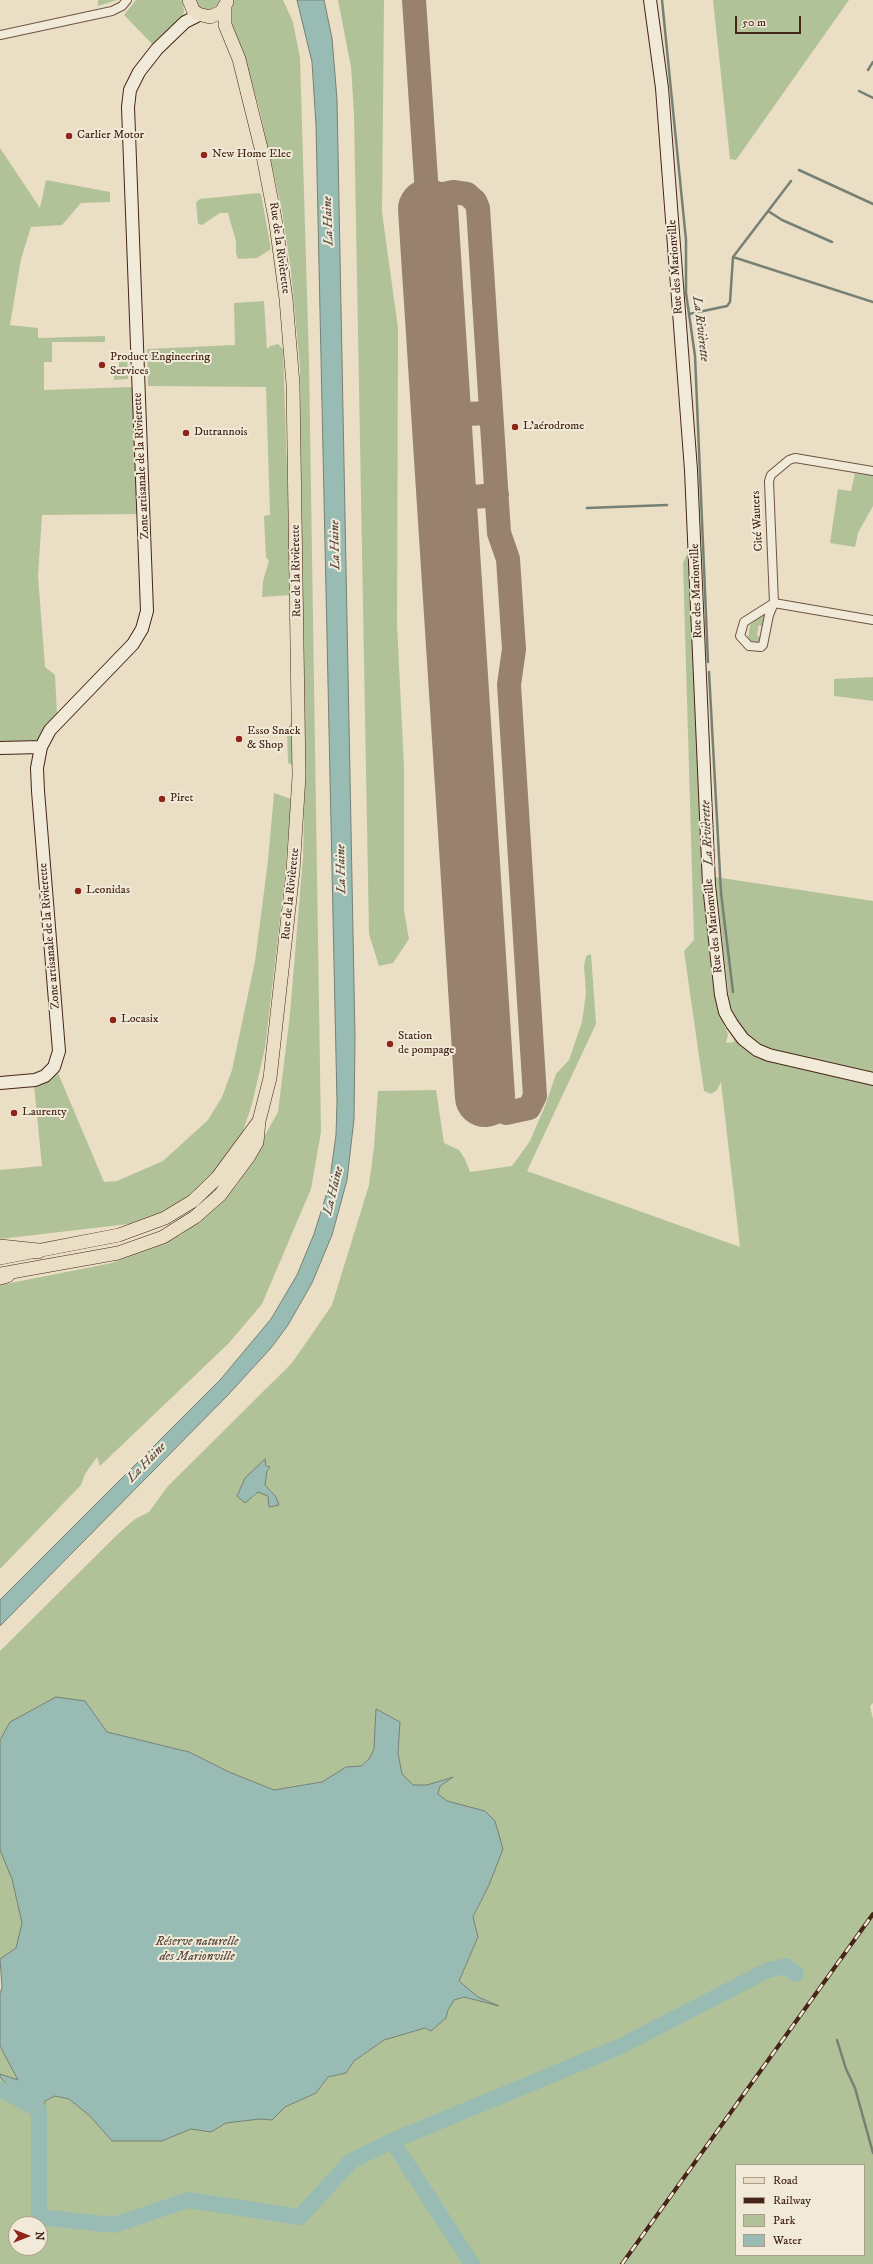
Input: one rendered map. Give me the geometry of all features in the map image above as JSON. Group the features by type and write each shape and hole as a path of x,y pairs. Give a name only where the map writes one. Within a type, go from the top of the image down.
{"highway":[{"path":"0,1247 38,1251"}],"main road":[{"path":"189,2 202,16 225,25"},
{"path":"202,16 216,16 226,4"},
{"name":"Rue de la Rivièrette","path":"226,4 225,25 239,59 271,196 284,273 293,384 299,702 298,809 274,1050 264,1104 259,1122"},
{"path":"0,1258 125,1233 150,1225 179,1210 217,1178 259,1122"},
{"path":"2,1276 118,1253 149,1243 182,1226 220,1196 240,1170 257,1142 259,1122"}],"street":[{"path":"0,35 112,11 122,6 127,0"},
{"name":"Rue des Marionville","path":"650,0 662,88 691,470 709,885 722,1001 727,1017 737,1032 757,1050 769,1055 873,1078"},
{"path":"185,22 189,2"},
{"name":"Zone artisanale de la Rivierette","path":"0,1083 35,1080 45,1076 54,1067 59,1051 38,791 38,768 41,747 50,730 133,644 142,629 146,611 128,107 130,90 139,72 157,49 185,22 202,16"},
{"name":"Cité Wauters","path":"774,603 744,622 741,626 740,636 749,646 761,647 763,645 769,615 774,603 769,481 771,475 789,460 795,458 873,471"},
{"path":"774,603 873,620"},
{"path":"0,748 41,747"}],"green space":[{"path":"98,0 117,0 98,6"},
{"path":"136,0 183,0 184,13 176,24 154,46 124,15"},
{"path":"194,0 220,0 214,9 205,11 197,6"},
{"path":"234,0 283,0 293,22 300,58 309,362 321,1132 311,1189 262,1304 229,1343 100,1466 97,1457 85,1474 81,1485 0,1569 0,1285 112,1263 181,1235 237,1185 278,1112 290,1014 303,857 305,770 300,367 291,271 282,211 259,107 242,51 232,27 231,12"},
{"path":"338,0 384,0 382,212 398,328 397,625 404,766 404,911 409,939 393,963 379,966 369,934 354,113 351,67"},
{"path":"713,0 849,0 736,160 730,159"},
{"path":"0,148 40,208 46,180 110,192 110,202 81,203 62,225 31,227 21,259 10,325 38,328 38,338 105,336 105,342 52,342 52,362 44,362 44,390 133,387 139,514 42,515 38,576 45,667 55,675 57,714 37,747 0,750"},
{"path":"261,194 271,249 257,258 238,259 236,253 236,241 228,213 220,213 202,225 198,224 196,202 200,199"},
{"path":"264,301 267,349 270,346 278,344 283,349 291,595 262,597 263,581 269,561 266,557 264,516 270,515 266,387 148,386 147,349 235,345 234,303"},
{"path":"119,354 127,354 128,379 114,380 114,370 119,366"},
{"path":"855,473 873,476 873,506 858,533 855,547 830,543 838,489 851,491"},
{"path":"689,550 703,882 718,1011 728,1034 726,1043 734,1042 715,877 873,901 873,1703 870,1706 873,1719 873,2264 0,2264 0,2077 22,2101 43,2112 45,2101 55,2096 69,2099 90,2116 112,2141 162,2141 191,2129 211,2132 226,2123 260,2119 272,2120 285,2107 316,2093 328,2077 346,2073 354,2061 384,2040 425,2028 431,2031 446,2018 448,2010 454,2000 464,1997 496,2005 478,1997 459,1981 478,1937 473,1918 489,1885 460,1806 447,1801 438,1794 440,1786 451,1777 427,1785 413,1785 402,1774 398,1753 400,1722 377,1710 374,1749 369,1759 361,1766 346,1767 322,1782 274,1790 229,1772 189,1752 107,1732 85,1701 10,1722 0,1740 0,1651 119,1533 135,1519 149,1512 168,1486 292,1363 332,1305 369,1185 374,1147 378,1091 436,1090 444,1143 459,1150 465,1159 470,1172 512,1166 530,1141 545,1106 556,1074 569,1060 582,1022 586,993 584,966 586,956 591,954 596,1024 527,1171 740,1247 721,1082 717,1090 711,1094 704,1091 684,951 694,940 683,563","holes":["261,1462 270,1467 267,1471 265,1485 276,1497 269,1502 268,1496 262,1492 258,1492 252,1498 237,1496","389,2139 451,2233 391,2145 354,2159"]},
{"path":"763,614 766,616 763,627 759,625 757,635 761,638 761,640 758,643 751,643 748,638 750,625"},
{"path":"873,677 873,701 834,696 834,679"},
{"path":"292,722 292,765 288,763 287,729"},
{"path":"274,793 291,799 285,876 265,1048 252,1104 240,1140 208,1182 186,1201 158,1216 137,1223 0,1239 0,1170 42,1166 34,1085 50,1081 58,1073 104,1182 117,1181 163,1161 208,1120 222,1097 232,1070 255,961 268,861"},
{"path":"0,1850 12,1879 22,1923 16,1948 0,1959"},
{"path":"0,2046 19,2080 0,2074"}],"water":[{"name":"La Haine","path":"297,0 324,0 332,38 337,99 355,1037 354,1119 347,1180 332,1235 312,1283 288,1325 271,1348 228,1395 0,1626 0,1600 220,1380 271,1319 297,1275 314,1234 329,1186 336,1135 337,1102 316,125 312,62"},
{"path":"265,1459 266,1466 270,1467 267,1471 265,1485 276,1497 279,1505 269,1507 268,1496 258,1492 245,1503 237,1496 245,1478"},
{"name":"Réserve naturelle des Marionville","path":"56,1697 85,1701 107,1732 189,1752 229,1772 274,1790 322,1782 346,1767 361,1766 369,1759 374,1749 376,1709 400,1722 398,1753 402,1774 413,1785 427,1785 453,1777 440,1786 438,1794 447,1801 485,1811 495,1821 503,1849 489,1885 473,1917 478,1937 459,1981 478,1997 499,2006 464,1997 454,2000 448,2010 446,2018 431,2031 425,2028 384,2040 354,2061 346,2073 328,2077 316,2093 285,2107 272,2120 260,2119 226,2123 211,2132 191,2129 162,2141 112,2141 90,2116 69,2099 55,2096 45,2101 44,2112 23,2101 0,2077 0,2074 18,2080 0,2046 0,1994 2,1987 0,1959 16,1948 22,1923 12,1879 0,1850 0,1740 10,1722"}],"waterway":[{"name":"La Rivièrette","path":"662,0 686,240 686,293 695,356 708,662"},
{"path":"868,70 873,62"},
{"path":"859,91 873,98"},
{"path":"799,170 873,204"},
{"path":"689,314 727,306 730,302 733,257 791,181"},
{"path":"768,211 782,220 832,242"},
{"path":"733,257 873,302"},
{"path":"587,508 667,505"},
{"name":"La Rivièrette","path":"709,672 721,893 733,992"},
{"path":"392,2141 621,2046 768,1970 786,1966 796,1974"},
{"path":"837,2040 846,2069 855,2088 873,2153"},
{"path":"0,2089 39,2110 39,2217 114,2225 188,2200 300,2217 351,2161 392,2141 472,2264"}],"taxiway":[{"path":"414,0 428,209"},
{"path":"428,209 432,200 439,195 453,192 467,194 475,201 478,208 499,533 508,559 514,649 509,685 535,1096 529,1108 506,1113 489,1106 485,1097"},
{"path":"441,415 491,413"},
{"path":"447,499 497,495"}],"runway":[{"path":"428,209 485,1097"}],"railway":[{"path":"622,2264 873,1914"}],"place":[{"name":"Carlier Motor","path":"69,136"},
{"name":"New Home Elec","path":"204,155"},
{"name":"Product Engineering Services","path":"102,365"},
{"name":"L'aérodrome","path":"515,427"},
{"name":"Dutrannois","path":"186,433"},
{"name":"Esso Snack & Shop","path":"239,739"},
{"name":"Piret","path":"162,799"},
{"name":"Leonidas","path":"78,891"},
{"name":"Locasix","path":"113,1020"},
{"name":"Station de pompage","path":"390,1044"},
{"name":"Laurenty","path":"14,1113"}]}
